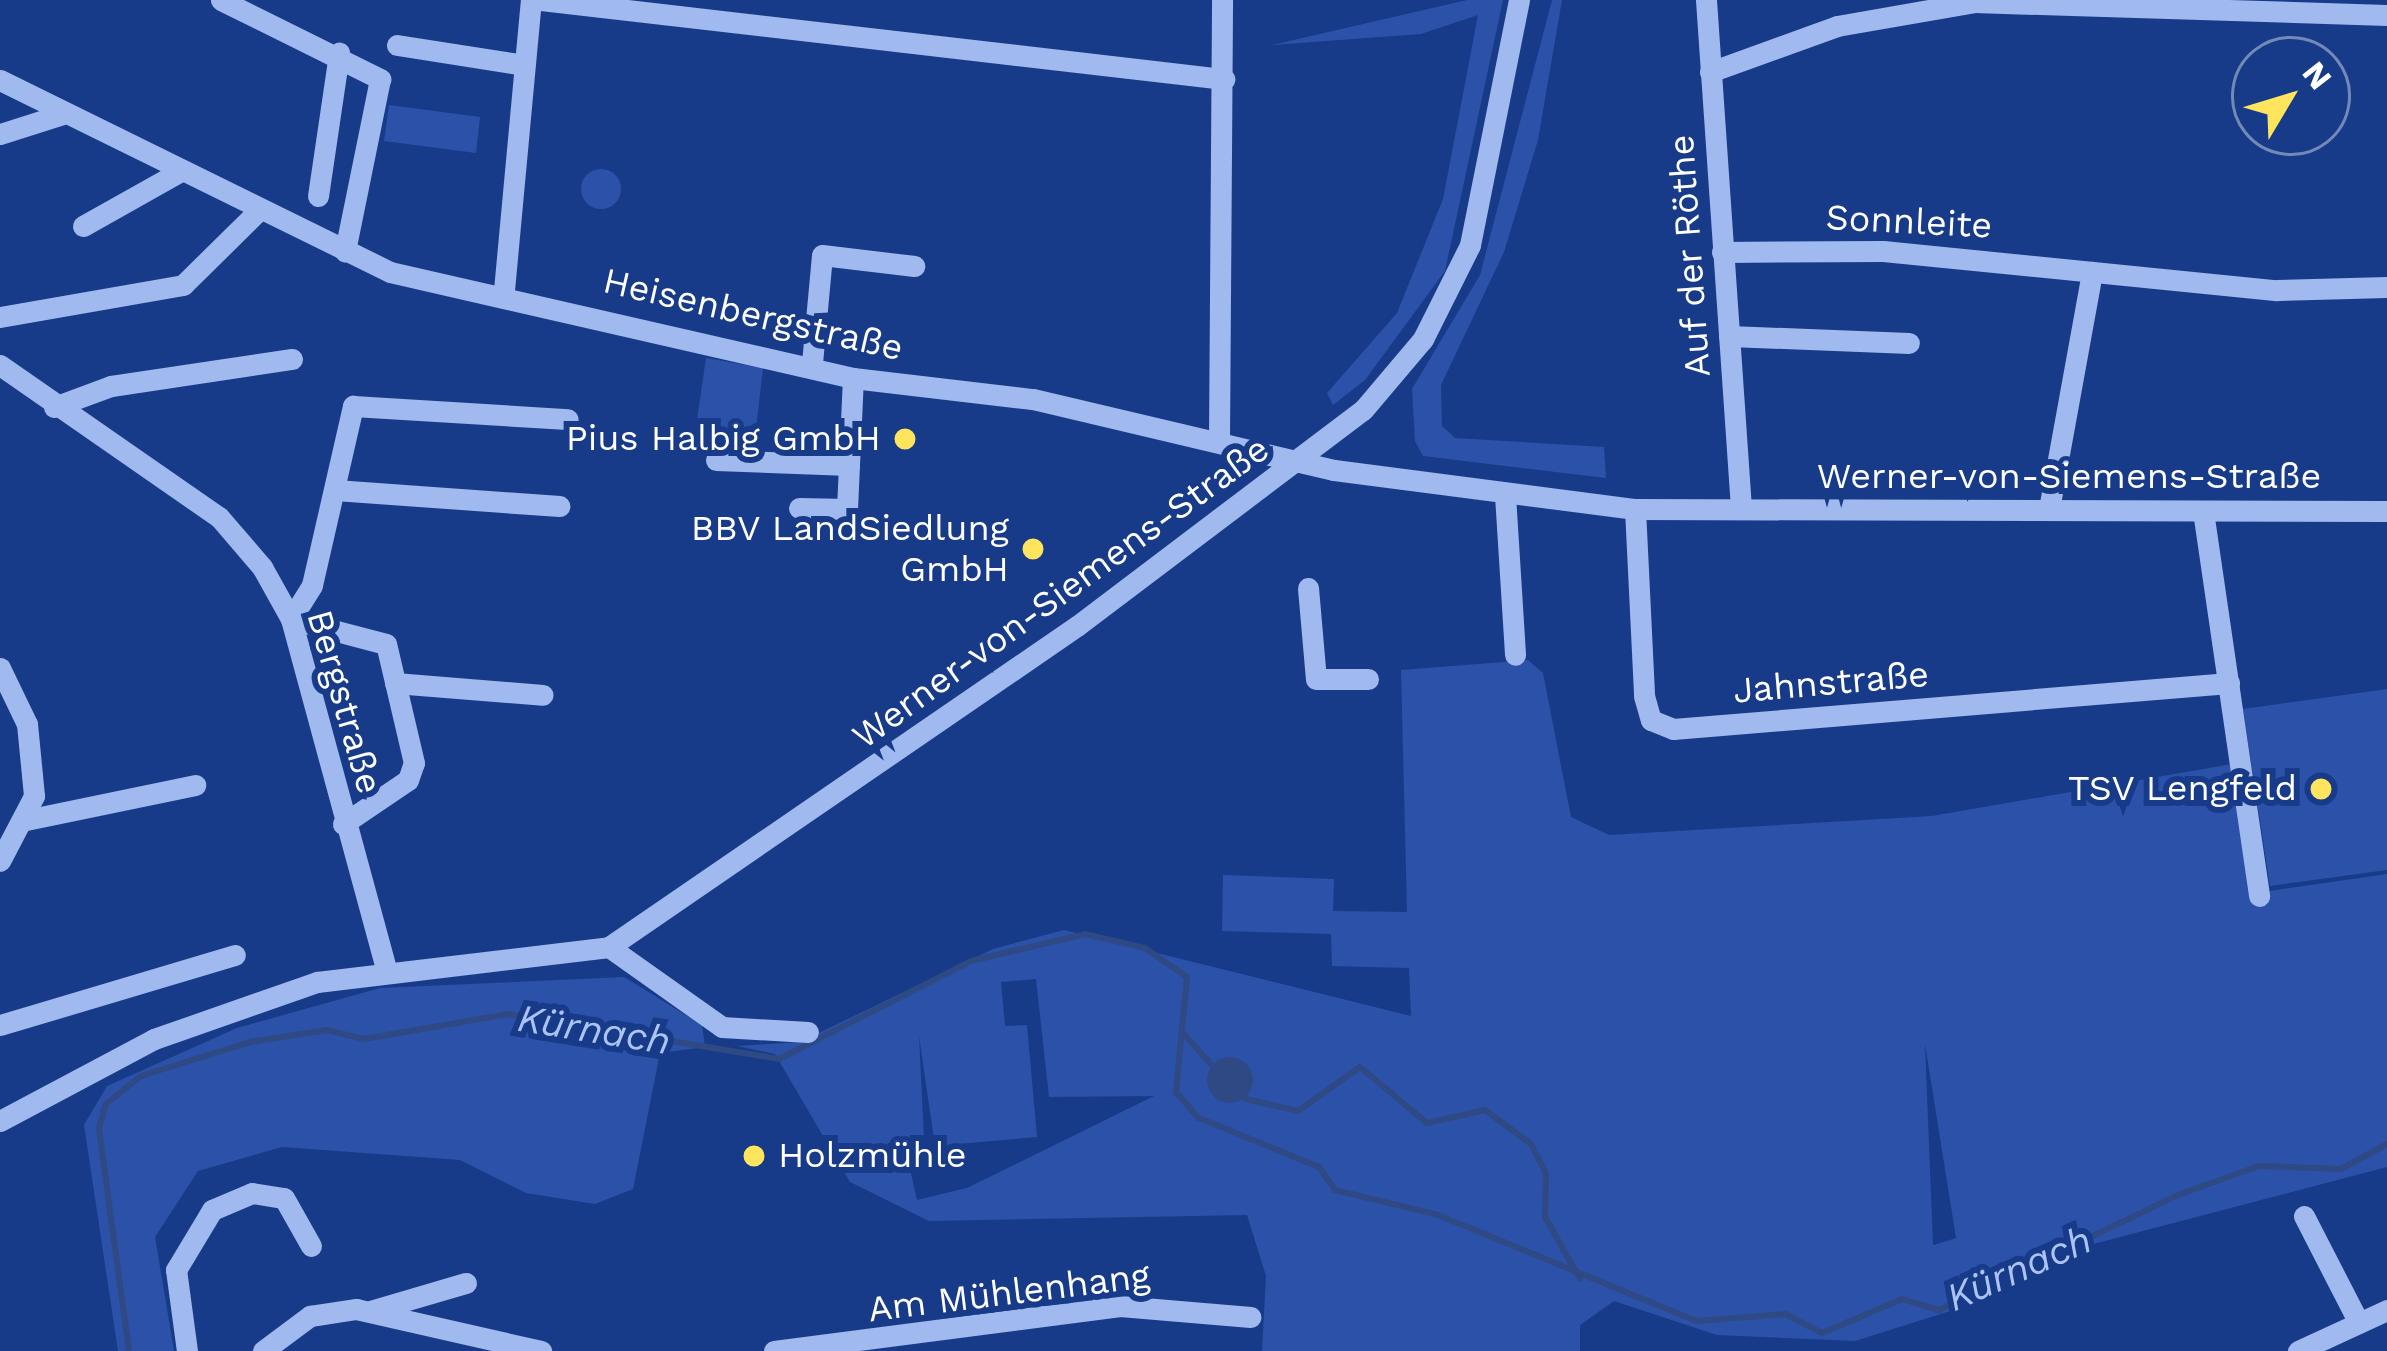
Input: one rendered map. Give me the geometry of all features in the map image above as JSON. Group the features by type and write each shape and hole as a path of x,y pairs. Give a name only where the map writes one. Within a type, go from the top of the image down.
{"street":[{"path":"221,0 338,53 380,79 346,250"},
{"path":"504,290 532,0"},
{"path":"541,0 655,9 1224,80"},
{"path":"1219,439 1222,0"},
{"path":"1291,461 1399,372 1450,292 1485,183 1519,0"},
{"name":"Auf der Röthe","path":"1706,0 1741,508"},
{"path":"1710,72 1837,26 1974,2 2387,15"},
{"path":"397,45 524,65"},
{"path":"318,196 338,53"},
{"name":"Heisenbergstraße","path":"0,80 390,272 504,290 812,363 853,378 1033,399 1219,439 1291,461"},
{"path":"0,134 63,114"},
{"path":"83,226 181,171"},
{"path":"0,317 183,285 260,210"},
{"name":"Sonnleite","path":"1722,252 1883,251 2092,272 2387,287"},
{"path":"812,363 822,254 914,266"},
{"path":"2049,508 2092,272"},
{"path":"1729,336 1910,343"},
{"path":"54,406 111,386 292,359"},
{"name":"Bergstraße","path":"0,365 218,517 291,619 386,969"},
{"path":"799,508 847,509 853,378"},
{"path":"343,824 408,780 395,683 378,638 291,619 312,585 352,406 568,419"},
{"path":"716,460 849,465"},
{"name":"Werner-von-Siemens-Straße","path":"0,1121 200,1020 386,969 609,947 1077,626 1291,461 1505,495 1635,509 2387,511"},
{"path":"335,490 559,506"},
{"path":"1505,495 1516,656"},
{"name":"Jahnstraße","path":"1635,509 1645,696 1651,720 1673,729 2229,683"},
{"path":"2203,511 2259,896"},
{"path":"1308,587 1316,679 1368,679"},
{"path":"0,668 27,724 26,820 0,861"},
{"path":"395,683 543,695"},
{"path":"26,820 195,785"},
{"path":"609,947 722,1027 808,1033"},
{"path":"0,1025 236,955"},
{"path":"187,1351 176,1270 212,1210 252,1193 284,1198 311,1246"},
{"path":"2304,1216 2359,1323"},
{"path":"263,1351 310,1316 370,1311 466,1283"},
{"name":"Am Mühlenhang","path":"774,1351 1120,1306 1251,1317"},
{"path":"2298,1351 2387,1310"},
{"path":"370,1311 541,1351"}],"shaded area":[{"path":"1467,0 1503,0 1445,271 1365,380 1333,405 1327,393 1397,313 1443,199 1478,15 1421,34 1272,45"},
{"path":"1552,0 1562,0 1538,140 1504,252 1441,385 1442,426 1455,438 1604,447 1606,478 1423,456 1415,441 1412,389 1480,275"},
{"path":"389,105 480,117 476,153 384,141"},
{"path":"601,169 615,175 621,189 615,203 601,209 587,203 581,189 587,175"},
{"path":"706,358 763,368 756,429 696,427"},
{"path":"1528,660 1543,673 1571,817 1609,835 1932,816 2238,763 2255,893 2387,874 2387,1167 2082,1247 1985,1300 1855,1341 1717,1335 1614,1301 1580,1325 1580,1351 1262,1351 1266,1276 1247,1215 929,1221 850,1182 775,1054 737,1046 800,1042 993,949 1064,930 1411,1016 1409,968 1332,966 1331,934 1222,931 1223,875 1334,879 1333,911 1407,912 1401,670","holes":["1036,979 1049,1097 1154,1096 967,1188 917,1200 904,1143 924,1138 919,1036 935,1146 1037,1137 1027,1025 1005,1026 1001,982","1925,1044 1956,1238 1934,1245 1933,1244"]},
{"name":"TSV Lengfeld","path":"2387,689 2387,870 2270,886 2243,709"},
{"path":"624,977 702,1025 705,1047 660,1053 633,1189 595,1204 526,1193 460,1160 282,1147 198,1171 155,1237 174,1351 118,1351 84,1125 107,1086 237,1028 380,988"},
{"path":"1230,1057 1246,1064 1253,1080 1246,1096 1230,1103 1214,1096 1207,1080 1214,1064"}],"waterway":[{"name":"Kürnach","path":"129,1351 99,1128 106,1104 141,1076 250,1042 327,1030 364,1039 508,1014 779,1059 971,961 1085,934 1145,948 1187,977 1176,1092 1199,1118 1319,1167 1335,1190 1438,1215 1697,1321 1785,1314 1822,1333 1902,1299 1939,1310 2178,1195 2259,1166 2341,1169 2387,1144"},
{"name":"Kürnach","path":"1184,1034 1215,1069"},
{"name":"Kürnach","path":"1246,1099 1298,1111 1360,1067 1427,1123 1485,1110 1531,1144 1546,1173 1545,1217 1580,1279"}],"place":[{"name":"Pius Halbig GmbH","path":"905,439"},
{"name":"BBV LandSiedlung GmbH","path":"1033,549"},
{"name":"TSV Lengfeld","path":"2321,789"},
{"name":"Holzmühle","path":"754,1156"}]}
